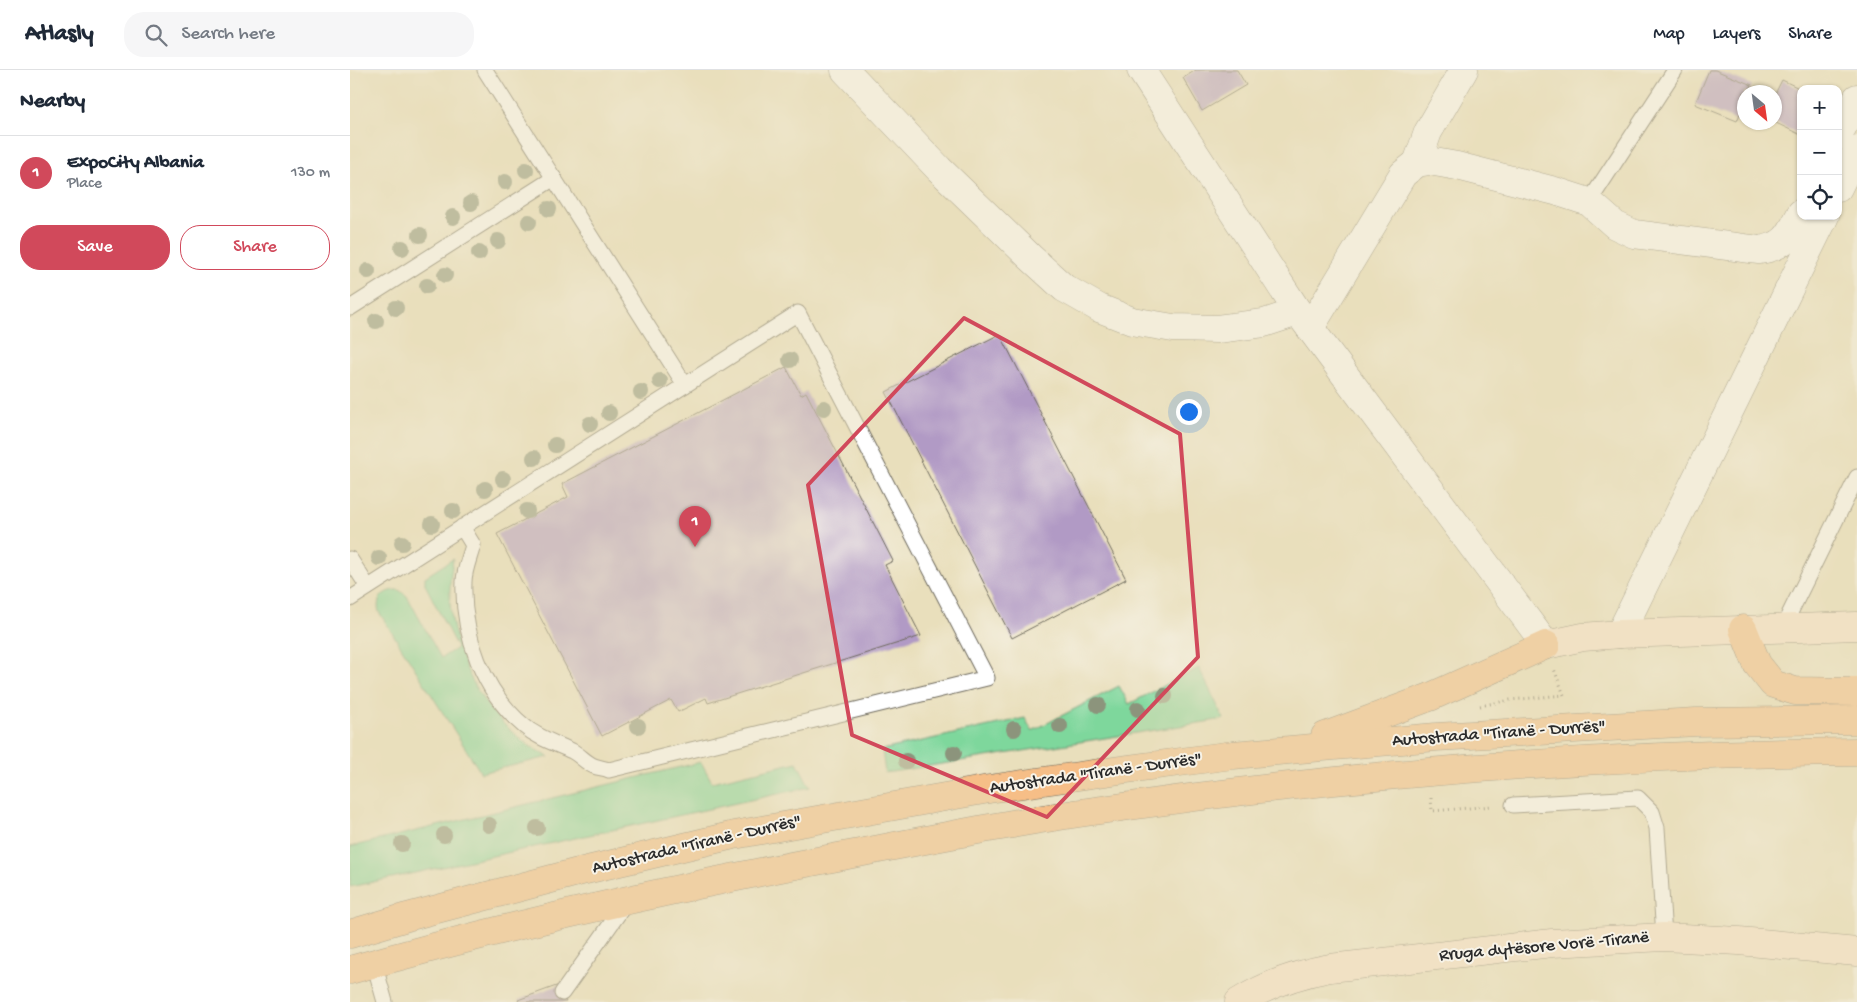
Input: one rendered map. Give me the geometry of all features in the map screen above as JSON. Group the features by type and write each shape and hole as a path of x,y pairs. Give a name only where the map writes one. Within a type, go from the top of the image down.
{"highway":[{"path":"1743,629 1757,664 1773,684 1795,691 1857,692"},
{"path":"1285,750 1430,697 1546,645"},
{"name":"Autostrada \"Tiranë - Durrës\"","path":"350,934 578,872 715,839 989,789 1120,770 1285,750 1436,737 1686,722 1857,720"},
{"name":"Autostrada \"Tiranë - Durrës\"","path":"362,967 628,900 745,874 950,835 1106,809 1442,770 1580,760 1699,755 1857,752"}],"main road":[{"path":"1546,645 1582,637 1620,634 1857,626"},
{"name":"Rruga dytësore Vorë -Tiranë","path":"1239,1002 1269,985 1303,973 1330,968 1552,944 1664,937 1739,941 1857,952"}],"street":[{"path":"845,70 939,169 1030,257 1064,288 1099,308 1132,321 1174,328 1217,330 1264,323 1304,320"},
{"path":"1304,320 1403,174 1416,163 1428,132 1464,70"},
{"path":"1146,72 1304,320 1546,645"},
{"path":"1841,130 1857,98"},
{"path":"1842,180 1857,150"},
{"path":"1416,163 1429,161 1457,166 1555,191 1589,202 1615,225 1634,234 1759,250 1773,248 1785,240 1797,220"},
{"path":"1620,634 1822,220"}],"lane":[{"path":"485,70 685,385"},
{"path":"1589,202 1675,70"},
{"path":"350,308 554,178"},
{"path":"350,599 368,587 462,527 798,313 987,678 609,770 593,766 574,752 546,740 525,726 508,710 494,690 469,639 465,611 464,580 474,545 462,527"},
{"path":"1782,629 1857,477"},
{"path":"350,559 368,587"},
{"path":"1513,805 1638,798 1652,812 1657,828 1664,937"},
{"path":"562,993 628,900"},
{"path":"350,923 407,917"},
{"path":"362,967 385,1002"}],"path":[{"path":"1473,707 1510,700 1564,695 1546,645"},
{"path":"1432,811 1513,805"}],"highlighted area":[{"path":"964,318 1180,434 1198,657 1047,817 852,735 808,485"}],"green space":[{"path":"453,559 450,585 452,617 459,647 476,688 492,710 512,732 532,748 549,757 481,773 379,612 378,603 382,595 389,591 399,590 407,596 441,658 457,648 425,584 425,577"},
{"path":"1199,668 1224,719 885,773 882,750 1025,718 1032,731 1119,686 1129,704"},
{"path":"701,762 712,782 797,762 810,787 350,887 350,847"}],"building":[{"path":"1196,70 1237,70 1246,85 1202,111 1183,78"},
{"path":"1709,70 1715,70 1752,85 1737,85 1737,121 1695,104"},
{"path":"1782,80 1797,87 1797,133 1782,126 1782,85 1780,85"},
{"path":"1000,334 1126,579 1012,638 886,392"},
{"path":"786,367 801,395 806,392 893,561 885,565 921,636 708,703 706,698 678,712 671,700 602,736 497,534 568,497 562,484"},
{"path":"559,985 566,1002 519,1002 518,1000"}],"place":[{"name":"ExpoCity Albania","path":"695,547"}]}
